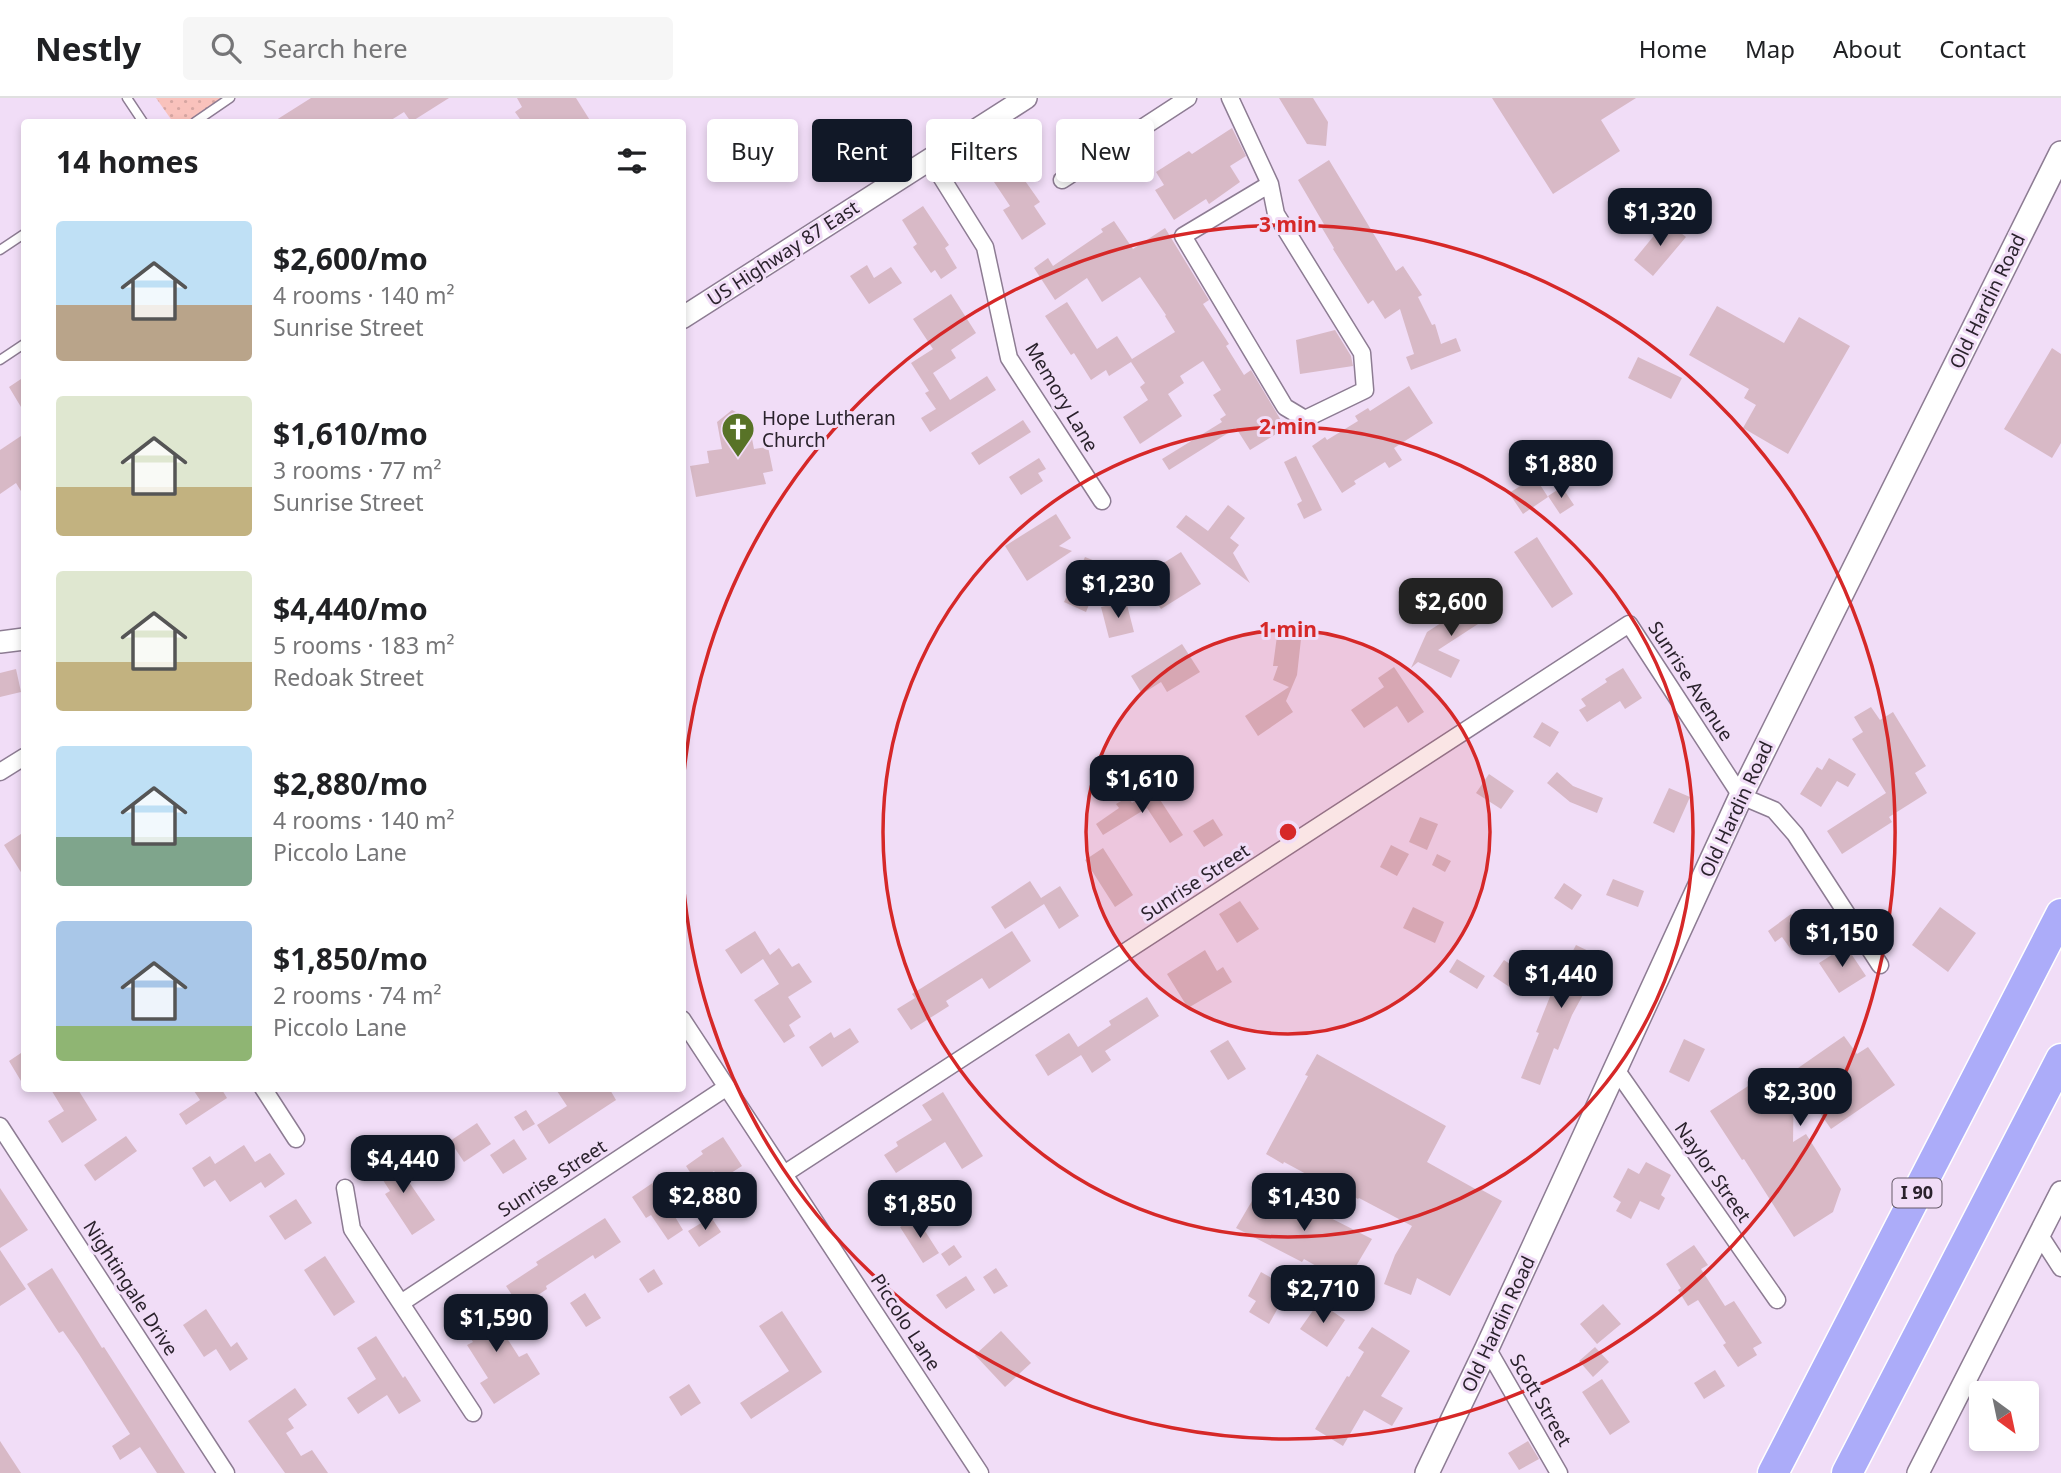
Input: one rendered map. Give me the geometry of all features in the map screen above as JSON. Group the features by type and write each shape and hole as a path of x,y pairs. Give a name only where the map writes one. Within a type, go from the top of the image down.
{"highway":[{"name":"I 90","path":"1773,1473 2061,914"},
{"path":"1847,1473 2061,1059"}],"main road":[{"name":"Old Hardin Road","path":"1427,1473 1741,796 2061,153"}],"street":[{"path":"1154,120 1188,98"},
{"path":"1230,98 1270,184 1276,214 1362,353 1364,390 1305,419 1285,407 1183,236 1270,184"},
{"name":"US Highway 87 East","path":"988,119 1012,102"},
{"name":"US Highway 87 East","path":"686,314 926,162"},
{"name":"Memory Lane","path":"944,182 985,247 1009,358 1102,501"},
{"name":"Sunrise Avenue","path":"1629,624 1741,796"},
{"name":"Sunrise Street","path":"784,1174 1629,624"},
{"path":"0,642 21,639"},
{"path":"0,772 21,759"},
{"path":"1741,796 1774,810 1795,834 1880,965"},
{"name":"Piccolo Lane","path":"686,1025 980,1473"},
{"name":"Naylor Street","path":"1615,1068 1777,1300"},
{"name":"Sunrise Street","path":"401,1303 727,1087"},
{"path":"266,1092 296,1139"},
{"name":"Nightingale Drive","path":"0,1126 226,1473"},
{"path":"345,1188 352,1229 473,1413"},
{"path":"1918,1473 2061,1192"},
{"path":"2039,1234 2061,1268"},
{"name":"Scott Street","path":"1487,1348 1559,1473"}],"lane":[{"path":"127,98 141,119"},
{"path":"199,119 230,98"},
{"path":"0,250 21,236"},
{"path":"2,356 21,346"}],"shaded area":[{"path":"156,98 223,98 191,119 171,119"}],"building":[{"path":"311,98 449,98 416,119 409,119 404,112 393,119 278,119"},
{"path":"517,98 576,98 589,119 520,119 515,112 522,107"},
{"path":"1279,98 1313,98 1328,122 1326,146 1307,144"},
{"path":"1492,98 1636,98 1601,120 1620,151 1553,194"},
{"path":"1232,128 1246,156 1230,166 1240,182 1209,204 1206,199 1174,220 1155,190 1164,185 1156,172 1189,151 1192,154"},
{"path":"1329,160 1396,271 1403,266 1422,295 1418,297 1432,325 1435,324 1441,344 1456,338 1461,351 1411,370 1406,357 1414,354 1400,309 1385,319 1373,300 1368,304 1333,249 1322,228 1325,226 1298,180"},
{"path":"994,182 1026,182 1040,202 1034,206 1046,224 1022,240 1003,210 1010,206"},
{"path":"923,206 949,245 945,248 957,268 941,279 935,270 931,273 913,247 917,244 902,220"},
{"path":"1114,221 1133,249 1165,228 1209,300 1203,304 1229,344 1226,346 1244,375 1251,370 1284,429 1250,450 1236,428 1169,470 1162,459 1222,422 1220,419 1226,415 1213,395 1221,390 1203,361 1180,376 1184,383 1168,394 1182,416 1140,444 1123,417 1148,400 1140,387 1145,383 1131,362 1109,376 1106,370 1091,380 1045,316 1067,302 1097,349 1117,336 1132,359 1175,332 1166,315 1140,277 1102,302 1087,278 1055,300 1034,268 1048,258 1053,266 1103,232 1101,229"},
{"path":"1666,221 1686,237 1653,276 1634,260"},
{"path":"867,265 874,278 891,267 902,283 869,304 850,276"},
{"path":"951,294 976,333 951,350 956,358 933,373 950,400 987,376 996,390 930,432 921,418 936,409 925,393 929,391 911,363 933,349 913,319"},
{"path":"1717,306 1784,343 1799,317 1850,346 1788,454 1743,428 1756,405 1744,398 1749,389 1689,355"},
{"path":"1335,330 1351,356 1353,366 1300,374 1296,340"},
{"path":"2052,348 2061,354 2061,443 2052,458 2004,429"},
{"path":"1638,357 1682,378 1671,399 1628,378"},
{"path":"21,379 21,407 9,387"},
{"path":"1409,386 1433,423 1394,448 1402,460 1389,468 1385,462 1354,481 1356,484 1342,493 1312,446 1358,421 1355,416 1368,408 1370,411"},
{"path":"732,410 748,418 754,449 768,447 773,471 763,473 766,484 696,497 690,466 709,463 707,451 722,449 717,422"},
{"path":"1023,420 1031,432 979,465 971,453"},
{"path":"21,436 21,491 16,483 0,494 0,450"},
{"path":"1296,456 1322,510 1304,519 1297,504 1302,501 1284,462"},
{"path":"1039,458 1046,469 1038,473 1043,481 1021,495 1009,477"},
{"path":"1535,477 1548,497 1523,514 1509,493"},
{"path":"1562,487 1574,505 1560,514 1548,496"},
{"path":"1228,505 1245,518 1230,538 1239,545 1233,553 1250,583 1176,527 1186,515 1208,531"},
{"path":"1056,514 1071,538 1059,546 1072,551 1027,581 1005,546"},
{"path":"1537,537 1573,594 1552,608 1514,552"},
{"path":"1181,552 1201,584 1161,609 1150,593 1145,596 1135,581"},
{"path":"1085,557 1105,565 1086,612 1064,602"},
{"path":"1489,597 1498,611 1438,650 1460,660 1451,678 1418,662 1411,668 1427,632 1458,612 1461,616"},
{"path":"1126,601 1134,632 1109,638 1101,607"},
{"path":"1277,636 1301,639 1297,675 1286,701 1293,712 1258,736 1245,716 1289,687 1273,680 1278,666 1273,666"},
{"path":"1182,644 1200,672 1167,692 1161,682 1142,694 1131,676"},
{"path":"1394,667 1424,712 1408,723 1397,706 1364,728 1351,710 1384,687 1378,678"},
{"path":"1623,668 1642,698 1625,709 1620,701 1587,722 1579,710 1586,706 1581,699"},
{"path":"16,669 21,692 0,697 0,673"},
{"path":"1871,707 1880,720 1893,712 1926,766 1915,773 1927,793 1889,817 1892,822 1842,854 1827,831 1886,793 1852,739 1863,732 1854,717"},
{"path":"1542,722 1559,732 1550,747 1533,737"},
{"path":"1829,758 1856,774 1848,787 1837,781 1821,807 1800,794 1817,767 1822,770"},
{"path":"1557,772 1573,786 1603,798 1597,813 1570,802 1547,783"},
{"path":"1489,774 1514,791 1501,809 1476,793"},
{"path":"1669,788 1690,797 1674,833 1653,823"},
{"path":"1153,789 1183,835 1170,843 1147,808 1103,835 1096,824 1119,808 1116,804 1128,797 1132,803"},
{"path":"1420,817 1438,824 1427,850 1409,842"},
{"path":"1213,819 1223,835 1204,847 1193,831"},
{"path":"21,834 21,872 4,845"},
{"path":"1391,845 1409,854 1397,876 1380,867"},
{"path":"1103,848 1133,895 1115,907 1085,860"},
{"path":"1437,854 1451,861 1445,872 1432,865"},
{"path":"1613,879 1644,891 1638,907 1606,895"},
{"path":"1030,881 1041,898 1060,886 1079,916 1059,929 1044,904 1005,929 991,907"},
{"path":"1564,883 1582,895 1572,910 1554,898"},
{"path":"1240,901 1259,929 1237,943 1219,914"},
{"path":"1413,907 1444,922 1435,943 1403,928"},
{"path":"1940,907 1976,933 1948,972 1912,945"},
{"path":"1791,914 1799,925 1808,919 1818,933 1792,951 1782,937 1775,942 1768,931"},
{"path":"755,931 770,955 779,948 792,967 799,963 812,982 788,997 801,1017 789,1025 795,1036 784,1043 754,1000 779,984 763,959 741,974 725,950"},
{"path":"1012,931 1031,961 989,989 982,978 946,1001 949,1006 911,1030 897,1009 915,998 912,994"},
{"path":"1576,945 1603,958 1572,1015 1558,1050 1554,1048 1540,1085 1521,1078 1539,1033 1536,1032 1551,994 1548,992"},
{"path":"1846,946 1866,976 1839,993 1819,963"},
{"path":"1205,950 1217,971 1223,967 1232,982 1188,1008 1167,974"},
{"path":"1457,959 1485,976 1477,989 1449,972"},
{"path":"1504,960 1528,976 1517,992 1493,976"},
{"path":"1147,997 1159,1016 1105,1051 1111,1060 1092,1073 1081,1055 1048,1076 1035,1055 1069,1033 1078,1047 1111,1025 1109,1021"},
{"path":"850,1028 859,1042 822,1067 809,1047 831,1032 834,1038"},
{"path":"1844,1036 1857,1054 1868,1047 1895,1085 1831,1129 1794,1075 1793,1142 1806,1134 1841,1189 1833,1212 1794,1237 1710,1111 1771,1071 1778,1082"},
{"path":"1684,1039 1705,1049 1689,1082 1669,1072"},
{"path":"1228,1040 1246,1069 1228,1080 1210,1051"},
{"path":"21,1053 21,1081 9,1061"},
{"path":"1317,1054 1446,1126 1427,1162 1502,1201 1450,1296 1417,1278 1411,1295 1384,1284 1395,1255 1412,1226 1322,1179 1321,1182 1266,1154"},
{"path":"52,1092 80,1092 97,1120 62,1143 48,1121 64,1111"},
{"path":"195,1092 223,1092 227,1098 186,1125 179,1114 200,1100"},
{"path":"558,1092 611,1092 616,1100 549,1144 537,1125 567,1106"},
{"path":"943,1092 983,1156 962,1169 945,1142 896,1173 884,1155 898,1146 896,1142 932,1120 922,1105"},
{"path":"526,1110 535,1124 523,1131 514,1117"},
{"path":"477,1123 491,1144 464,1162 450,1141"},
{"path":"126,1136 137,1151 95,1181 84,1165"},
{"path":"723,1137 742,1166 720,1180 714,1171 697,1183 686,1166 703,1154 701,1151"},
{"path":"514,1139 527,1159 503,1174 490,1155"},
{"path":"244,1145 255,1162 270,1153 285,1174 265,1188 261,1182 230,1202 215,1180 204,1187 192,1168 210,1156 215,1164"},
{"path":"389,1153 435,1220 412,1235 385,1194 390,1191 372,1163"},
{"path":"1646,1162 1671,1175 1661,1195 1665,1198 1659,1210 1640,1201 1631,1219 1616,1211 1621,1202 1613,1197 1628,1168 1639,1174"},
{"path":"654,1182 683,1230 668,1240 651,1215 646,1218 632,1197"},
{"path":"1262,1184 1297,1204 1299,1202 1372,1239 1346,1283 1304,1259 1302,1262 1236,1228"},
{"path":"0,1188 28,1230 0,1248"},
{"path":"296,1199 312,1223 285,1240 269,1216"},
{"path":"711,1217 721,1232 699,1247 688,1231"},
{"path":"916,1217 939,1253 923,1263 900,1227"},
{"path":"605,1218 621,1242 595,1259 593,1255 520,1307 506,1286 538,1265 536,1262"},
{"path":"954,1245 962,1257 949,1266 941,1254"},
{"path":"1694,1245 1708,1265 1701,1269 1725,1306 1734,1301 1762,1343 1753,1348 1757,1355 1738,1367 1698,1300 1688,1306 1678,1290 1681,1288 1666,1264"},
{"path":"0,1250 26,1289 0,1306"},
{"path":"325,1256 355,1302 334,1316 304,1270"},
{"path":"52,1268 185,1473 157,1473 140,1447 120,1460 112,1446 130,1434 79,1354 63,1331 59,1333 27,1284"},
{"path":"996,1268 1008,1286 994,1294 983,1277"},
{"path":"654,1269 663,1284 648,1293 639,1279"},
{"path":"1261,1272 1289,1288 1269,1324 1249,1312 1256,1301 1248,1296"},
{"path":"966,1276 975,1290 946,1309 936,1295"},
{"path":"585,1293 601,1318 586,1327 570,1303"},
{"path":"480,1296 519,1357 527,1353 540,1374 494,1404 480,1383 488,1378 467,1345 473,1342 467,1333 474,1328 462,1309"},
{"path":"1319,1302 1345,1320 1327,1347 1300,1329"},
{"path":"1603,1304 1621,1324 1597,1344 1580,1324"},
{"path":"206,1309 231,1347 237,1342 248,1359 230,1371 216,1349 204,1357 183,1325"},
{"path":"782,1311 822,1372 751,1419 740,1403 789,1371 759,1326"},
{"path":"1372,1327 1410,1351 1381,1396 1403,1408 1392,1426 1364,1410 1343,1446 1315,1429 1364,1352 1358,1348"},
{"path":"1001,1331 1031,1363 1005,1387 975,1355"},
{"path":"376,1336 421,1401 399,1414 387,1395 358,1414 347,1398 376,1379 357,1348"},
{"path":"1595,1347 1609,1362 1593,1377 1579,1361"},
{"path":"1715,1370 1725,1386 1704,1399 1694,1383"},
{"path":"1602,1379 1630,1422 1610,1435 1582,1392"},
{"path":"689,1384 701,1403 681,1416 669,1397"},
{"path":"295,1388 307,1405 288,1419 294,1428 286,1433 301,1456 312,1450 328,1473 285,1473 248,1421"},
{"path":"0,1441 21,1473 0,1473"},
{"path":"1528,1441 1539,1459 1519,1470 1508,1453"}],"place":[{"name":"Hope Lutheran Church","path":"738,459"}]}
